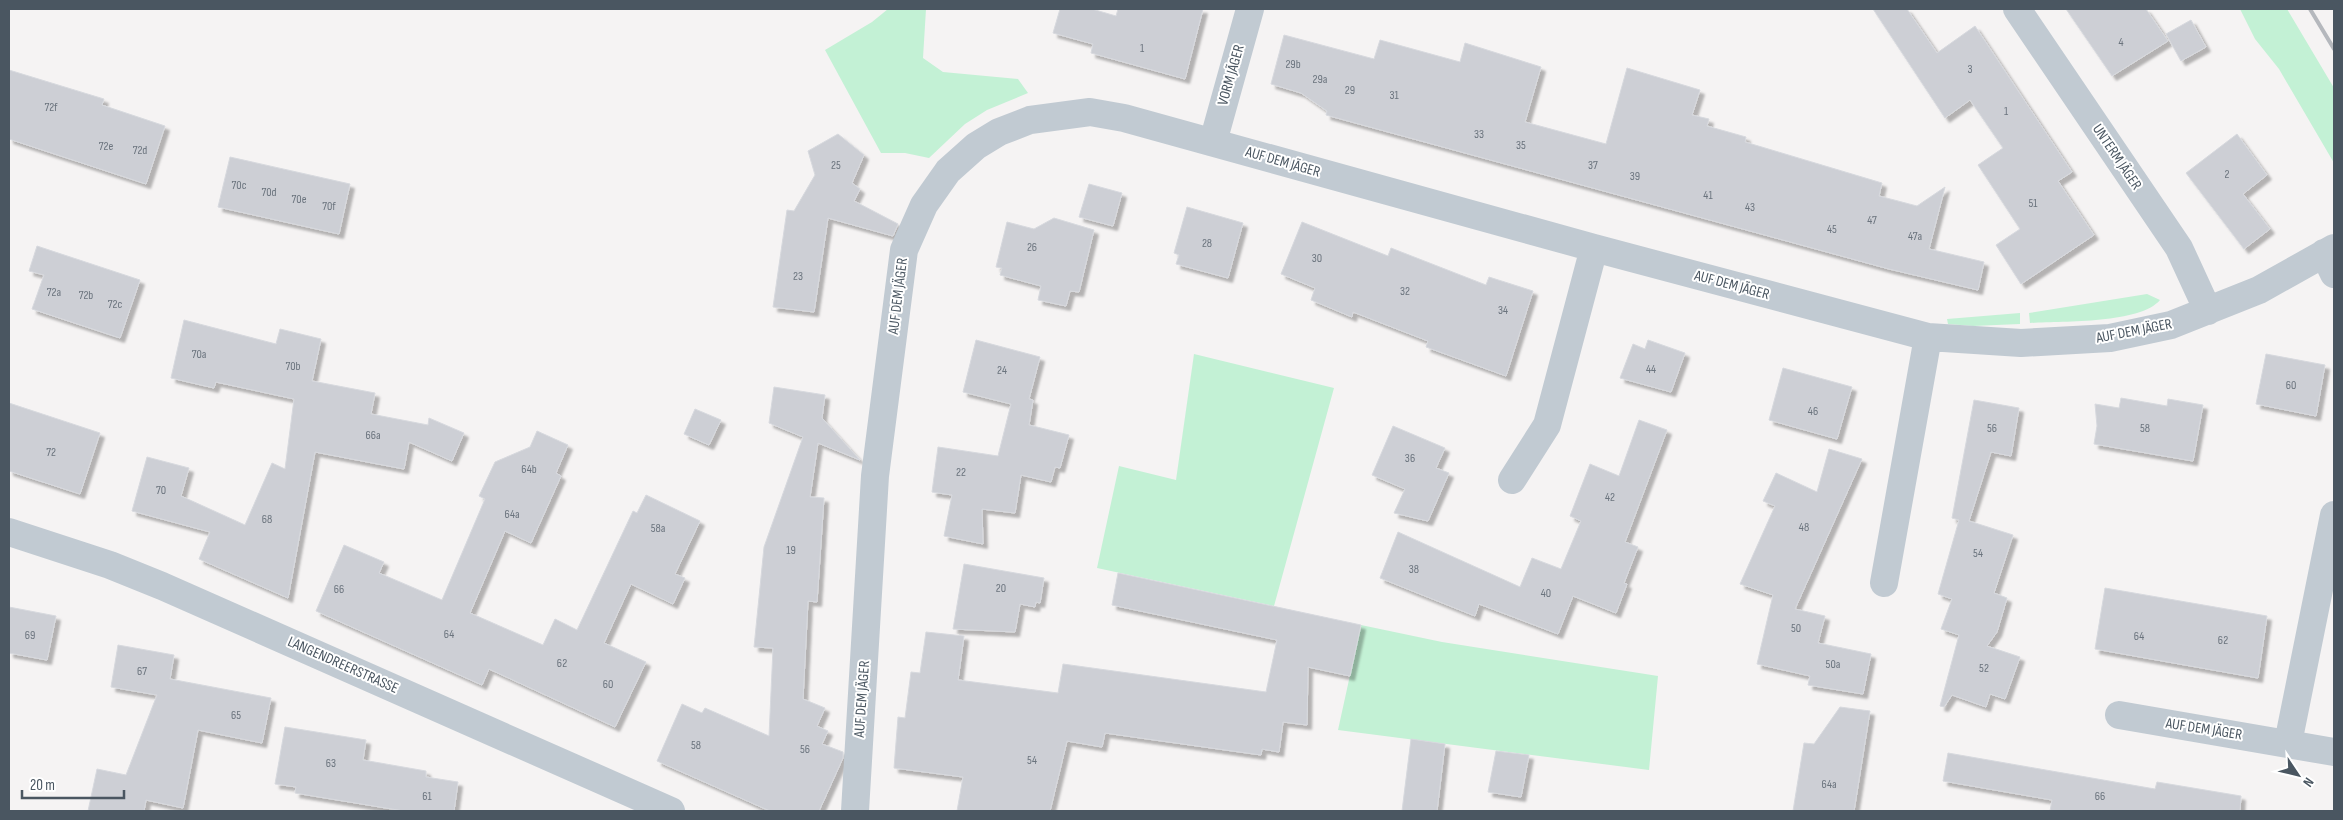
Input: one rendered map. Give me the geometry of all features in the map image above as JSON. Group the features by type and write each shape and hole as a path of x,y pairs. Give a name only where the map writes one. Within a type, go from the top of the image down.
{"street":[{"name":"VORM JÄGER","path":"1213,142 1250,9"},
{"name":"UNTERM JÄGER","path":"2017,9 2179,248 2208,311"},
{"name":"AUF DEM JÄGER","path":"855,811 875,476 904,250 924,205 948,171 976,146 999,132 1030,120 1090,112 1124,118 1594,248 1928,337 2021,343 2110,338 2171,325 2259,290 2331,258"},
{"path":"1512,480 1547,425 1594,248"},
{"path":"1884,583 1928,337"},
{"path":"2288,743 2334,514"},
{"name":"LANGENDREERSTRASSE","path":"9,532 110,565 162,586 671,811"},
{"name":"AUF DEM JÄGER","path":"2119,715 2334,752"}],"green space":[{"path":"888,9 926,9 923,58 943,72 1018,79 1028,93 987,110 965,124 929,158 905,153 881,153 825,50 872,22"},
{"path":"2240,9 2287,9 2334,88 2334,163 2279,69 2255,39"},
{"path":"2147,294 2160,300 2150,308 2136,313 2099,320 2030,323 2029,313"},
{"path":"2020,313 2020,324 1973,326 1948,324 1947,319"},
{"path":"1194,354 1334,388 1274,606 1097,568 1119,466 1176,480"},
{"path":"1361,625 1442,642 1658,676 1649,770 1338,730"}],"building":[{"path":"1060,9 1092,9 1116,16 1118,9 1203,9 1185,79 1091,53 1093,44 1053,33"},
{"path":"1873,9 1907,9 1937,53 1975,26 2072,172 2058,181 2094,235 2021,284 1996,245 2020,229 1978,165 2003,148 1970,100 1945,118"},
{"path":"2066,9 2146,9 2168,41 2112,76"},
{"path":"2191,20 2206,47 2181,61 2166,34"},
{"path":"1284,35 1374,59 1380,40 1460,62 1465,43 1541,67 1525,122 1606,144 1627,68 1700,90 1692,115 1709,119 1707,126 1746,137 1745,142 1882,183 1879,196 1917,206 1945,187 1929,249 1984,262 1978,290 1889,269 1326,115 1327,111 1301,93 1271,84"},
{"path":"9,70 104,99 102,105 165,126 146,184 9,139"},
{"path":"838,134 864,155 852,183 860,189 854,201 898,224 893,236 828,218 814,312 773,307 787,210 794,211 815,175 808,151"},
{"path":"2237,134 2267,175 2243,194 2270,229 2244,249 2186,173"},
{"path":"230,157 350,184 339,234 218,207"},
{"path":"1089,184 1122,193 1113,226 1079,217"},
{"path":"1187,207 1243,223 1228,278 1176,264 1179,255 1174,253"},
{"path":"1054,218 1094,230 1079,292 1070,291 1066,306 1038,300 1041,286 1000,275 1002,268 996,267 1007,222 1034,229"},
{"path":"1302,222 1388,256 1391,248 1486,285 1489,277 1533,291 1506,376 1426,347 1428,341 1353,312 1352,317 1311,300 1315,288 1281,274"},
{"path":"37,246 140,280 120,338 32,309 44,275 29,271"},
{"path":"184,320 276,344 280,329 321,339 312,381 375,393 371,414 428,425 429,418 464,433 452,461 409,442 404,469 315,452 288,598 199,559 210,532 132,511 147,457 189,468 181,496 245,525 272,463 285,469 294,399 216,382 214,388 171,378"},
{"path":"976,340 1040,357 1029,399 1033,400 1029,425 1069,435 1060,468 1055,467 1051,482 1021,475 1015,513 982,509 983,544 944,536 952,495 932,492 938,447 998,456 1011,404 963,392"},
{"path":"1648,340 1685,353 1671,392 1620,378 1633,344 1645,349"},
{"path":"2266,354 2325,365 2316,416 2256,404"},
{"path":"1783,368 1852,387 1837,439 1769,420"},
{"path":"774,387 825,395 822,418 860,460 818,443 810,497 824,498 817,602 808,601 803,699 825,708 817,726 828,731 822,744 843,752 843,758 819,811 770,811 657,761 682,704 702,713 705,708 769,736 773,648 754,647 764,547 803,437 769,423"},
{"path":"2121,398 2167,406 2168,399 2203,405 2193,461 2094,444 2097,426 2095,404 2119,408"},
{"path":"1974,400 2019,408 2011,456 1991,452 1969,521 2013,535 1994,593 2007,598 1997,632 1987,646 2020,657 2005,699 1990,694 1986,707 1952,695 1944,707 1940,706 1959,635 1941,629 1952,599 1938,594 1959,520 1952,518"},
{"path":"9,403 100,433 80,494 9,471"},
{"path":"695,409 721,420 709,445 684,434"},
{"path":"1639,420 1667,430 1625,542 1638,547 1624,583 1627,584 1616,613 1573,596 1558,634 1479,604 1475,616 1380,578 1398,532 1520,587 1532,558 1561,569 1581,521 1570,516 1590,464 1619,476"},
{"path":"1393,426 1445,448 1436,468 1449,473 1428,521 1394,513 1405,489 1372,475"},
{"path":"537,431 568,445 556,473 561,476 531,543 505,531 470,613 543,645 555,619 577,630 633,511 637,513 646,495 700,521 675,574 685,578 673,604 631,584 604,643 646,662 615,727 489,669 482,685 316,611 344,545 384,562 379,573 442,600 485,499 479,496 495,462 530,447"},
{"path":"1829,449 1862,459 1795,609 1825,616 1818,643 1871,654 1863,694 1808,685 1810,676 1757,664 1773,595 1740,584 1775,506 1763,501 1776,473 1817,492"},
{"path":"964,564 1044,578 1040,603 1036,602 1035,607 1020,604 1015,632 953,629"},
{"path":"1118,573 1361,625 1350,676 1308,667 1307,725 1283,722 1279,752 1262,749 1261,755 1105,733 1102,747 1067,741 1050,811 957,811 963,777 894,768 898,717 905,718 911,672 920,673 926,632 964,636 958,680 1058,693 1063,664 1266,692 1277,640 1112,605"},
{"path":"2105,588 2267,616 2258,678 2095,649"},
{"path":"9,607 56,616 47,660 9,653"},
{"path":"118,645 174,655 170,679 271,698 262,743 198,730 183,808 146,800 144,811 88,811 97,769 126,775 157,695 111,687"},
{"path":"1840,707 1870,711 1854,811 1793,811 1804,743 1814,744"},
{"path":"285,727 366,740 363,760 426,771 426,777 458,782 454,811 404,811 295,793 296,787 275,784"},
{"path":"1411,739 1445,744 1437,811 1402,811"},
{"path":"1496,751 1529,755 1521,797 1488,792"},
{"path":"1948,753 2155,789 2157,782 2241,796 2240,811 2050,811 2052,800 1943,781"}],"railway":[{"path":"2310,9 2334,49"}]}
